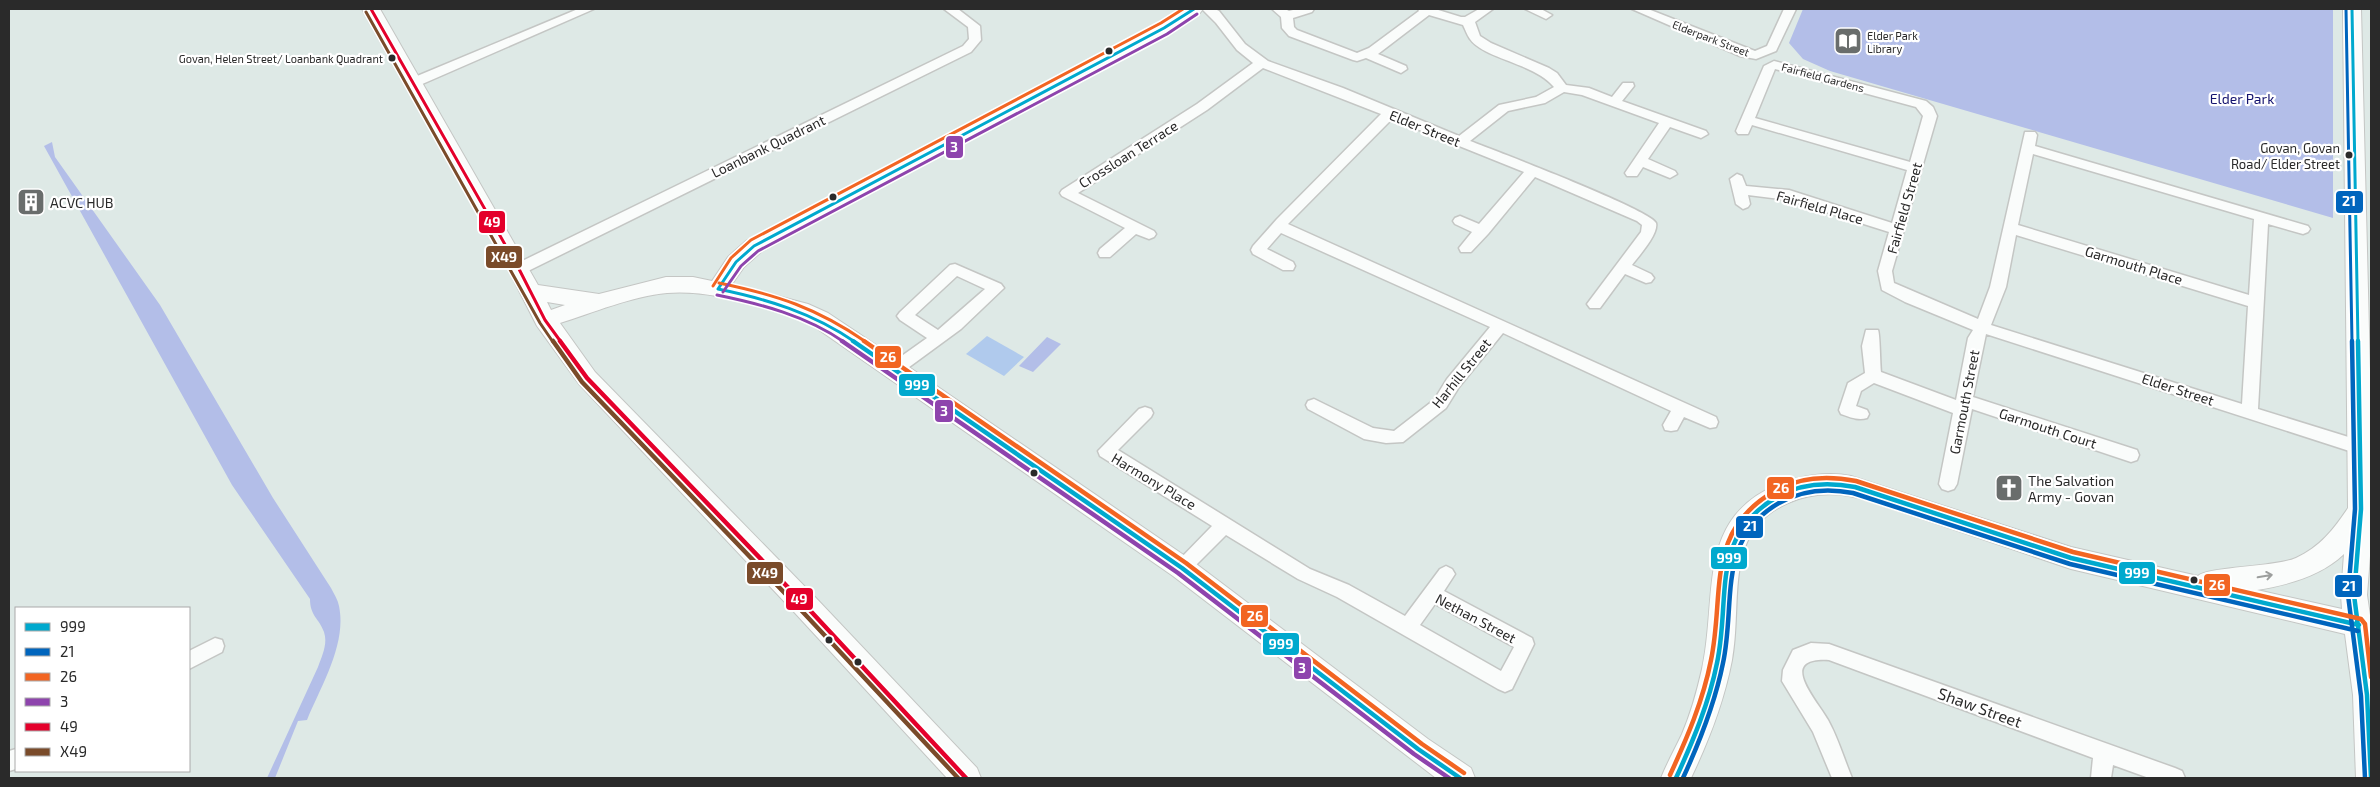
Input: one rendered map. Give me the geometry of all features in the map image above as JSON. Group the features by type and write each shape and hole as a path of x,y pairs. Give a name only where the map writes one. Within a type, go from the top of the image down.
{"street":[{"path":"371,9 415,82 519,269 545,320 586,378 804,605 966,778"},
{"path":"415,82 588,9"},
{"name":"Loanbank Quadrant","path":"519,269 967,49 975,40 974,26 950,9"},
{"path":"718,289 736,262 754,246 1164,28 1194,9"},
{"name":"Elder Street","path":"1208,9 1217,14 1246,51 1262,62 1325,86 1642,218 1649,224 1648,233 1622,268"},
{"path":"1308,9 1282,13 1288,28 1293,33 1357,57 1368,54 1426,10 1451,19 1468,21 1487,9"},
{"path":"1531,9 1546,16"},
{"name":"Elderpark Street","path":"1638,9 1744,53 1756,55 1772,48 1790,9"},
{"path":"2352,9 2365,448 2362,509 2354,595 2369,696 2371,778"},
{"path":"1468,21 1475,38 1487,46 1544,71 1552,76 1562,88"},
{"path":"1368,54 1401,68"},
{"name":"Crossloan Terrace","path":"1149,234 1067,193 1202,107 1262,62"},
{"name":"Fairfield Gardens","path":"1915,168 1746,125 1770,66 1774,65 1911,100 1928,110"},
{"path":"1614,102 1628,86"},
{"path":"1460,142 1504,108 1540,100 1562,88 1584,91 1666,123 1701,134"},
{"name":"Fairfield Street","path":"1928,110 1930,116 1885,271 1885,279 1888,286 1904,296 1960,316 1984,328"},
{"path":"1288,266 1258,250 1279,226 1389,114"},
{"path":"1632,173 1642,161 1666,123"},
{"name":"Garmouth Street","path":"1948,484 1965,406 1976,338 1984,328 1990,302 1998,287 2028,141 2303,229"},
{"path":"1642,161 1670,174"},
{"path":"1466,248 1483,231 1533,172"},
{"name":"Fairfield Place","path":"1740,191 1789,195 1898,230"},
{"path":"2250,412 2261,216"},
{"path":"1460,221 1483,231"},
{"name":"Harhill Street","path":"1279,226 1710,422"},
{"path":"1105,253 1135,227"},
{"name":"Garmouth Place","path":"2011,228 2257,303"},
{"path":"1595,304 1622,268 1646,278"},
{"path":"895,369 956,325 996,288 954,269 905,316 938,337"},
{"path":"545,320 609,298 666,284 693,285 718,289 774,301 800,310 833,327 1182,568 1418,750 1461,777"},
{"path":"529,291 584,300 609,298"},
{"name":"Harhill Street","path":"1314,405 1370,434 1397,437 1440,404 1453,383 1500,325"},
{"name":"Elder Street","path":"1984,328 2365,448"},
{"path":"1861,414 1847,410 1854,387 1873,376 1870,346 1872,334"},
{"name":"Garmouth Court","path":"1873,376 1965,406 2130,455"},
{"path":"1671,425 1681,409"},
{"name":"Harmony Place","path":"1145,412 1106,451 1304,574"},
{"path":"1676,778 1702,721 1713,686 1724,619 1728,560 1731,546 1744,522 1755,509 1767,500 1793,489 1842,484 1869,491 2071,558 2359,625"},
{"path":"2182,584 2239,581 2297,571 2334,547 2362,509"},
{"path":"1182,568 1225,524"},
{"name":"Nethan Street","path":"1304,574 1343,591 1505,683 1525,644 1432,593 1408,627"},
{"path":"1432,593 1446,574"},
{"path":"190,660 215,646"},
{"name":"Shaw Street","path":"1842,778 1821,727 1792,681 1793,670 1800,656 1811,651 1829,652 2175,778"},
{"path":"2101,778 2104,752"}],"green space":[{"name":"Elder Park","path":"1803,9 2333,9 2333,218 1830,71 1803,59 1789,43"},
{"path":"52,142 55,157 160,305 273,498 338,602 339,635 331,664 307,720 298,721 275,778 267,778 318,667 325,645 324,632 313,613 310,599 232,485 44,146"},
{"path":"1047,337 1061,344 1033,372 1019,366"}],"shaded area":[{"path":"987,336 1024,357 1004,376 966,354"}],"transit line":[{"name":"49","path":"371,9 519,269 545,320 587,378 805,605 966,778"},
{"name":"26","path":"713,286 731,258 751,240 1161,23 1183,9"},
{"name":"999","path":"718,289 736,262 754,246 1164,28 1194,9"},
{"name":"21","path":"2346,9 2355,509 2348,595 2361,696 2365,778"},
{"name":"999","path":"2352,9 2361,509 2354,595 2367,695 2371,778"},
{"name":"X49","path":"366,12 540,323 582,382 800,609 958,778"},
{"name":"3","path":"723,292 741,266 758,251 1167,34 1197,14"},
{"name":"26","path":"719,283 780,298 809,308 837,322 1186,563 1422,744 1464,773"},
{"name":"999","path":"718,289 777,304 833,327 1182,568 1418,749 1460,778"},
{"name":"3","path":"717,295 775,309 803,319 830,332 1178,573 1414,754 1449,778"},
{"name":"26","path":"1670,775 1695,718 1709,674 1716,633 1719,583 1729,538 1740,518 1757,501 1782,487 1799,481 1828,478 1856,481 2073,552 2361,619 2365,624 2371,677"},
{"name":"999","path":"1676,778 1701,721 1715,676 1721,636 1727,565 1733,543 1743,524 1760,507 1784,493 1801,487 1819,484 1855,487 2071,558 2359,625"},
{"name":"21","path":"1683,778 1707,721 1721,677 1727,637 1733,568 1739,547 1748,528 1763,512 1786,499 1811,492 1828,490 1853,493 2070,564 2358,631"}],"place":[{"name":"Elder Park Library","path":"1848,41"},
{"name":"Govan, Helen Street/ Loanbank Quadrant","path":"392,58"},
{"name":"Govan, Govan Road/ Elder Street","path":"2349,155"},
{"name":"ACVC HUB","path":"31,202"},
{"name":"The Salvation Army - Govan","path":"2009,488"}]}
